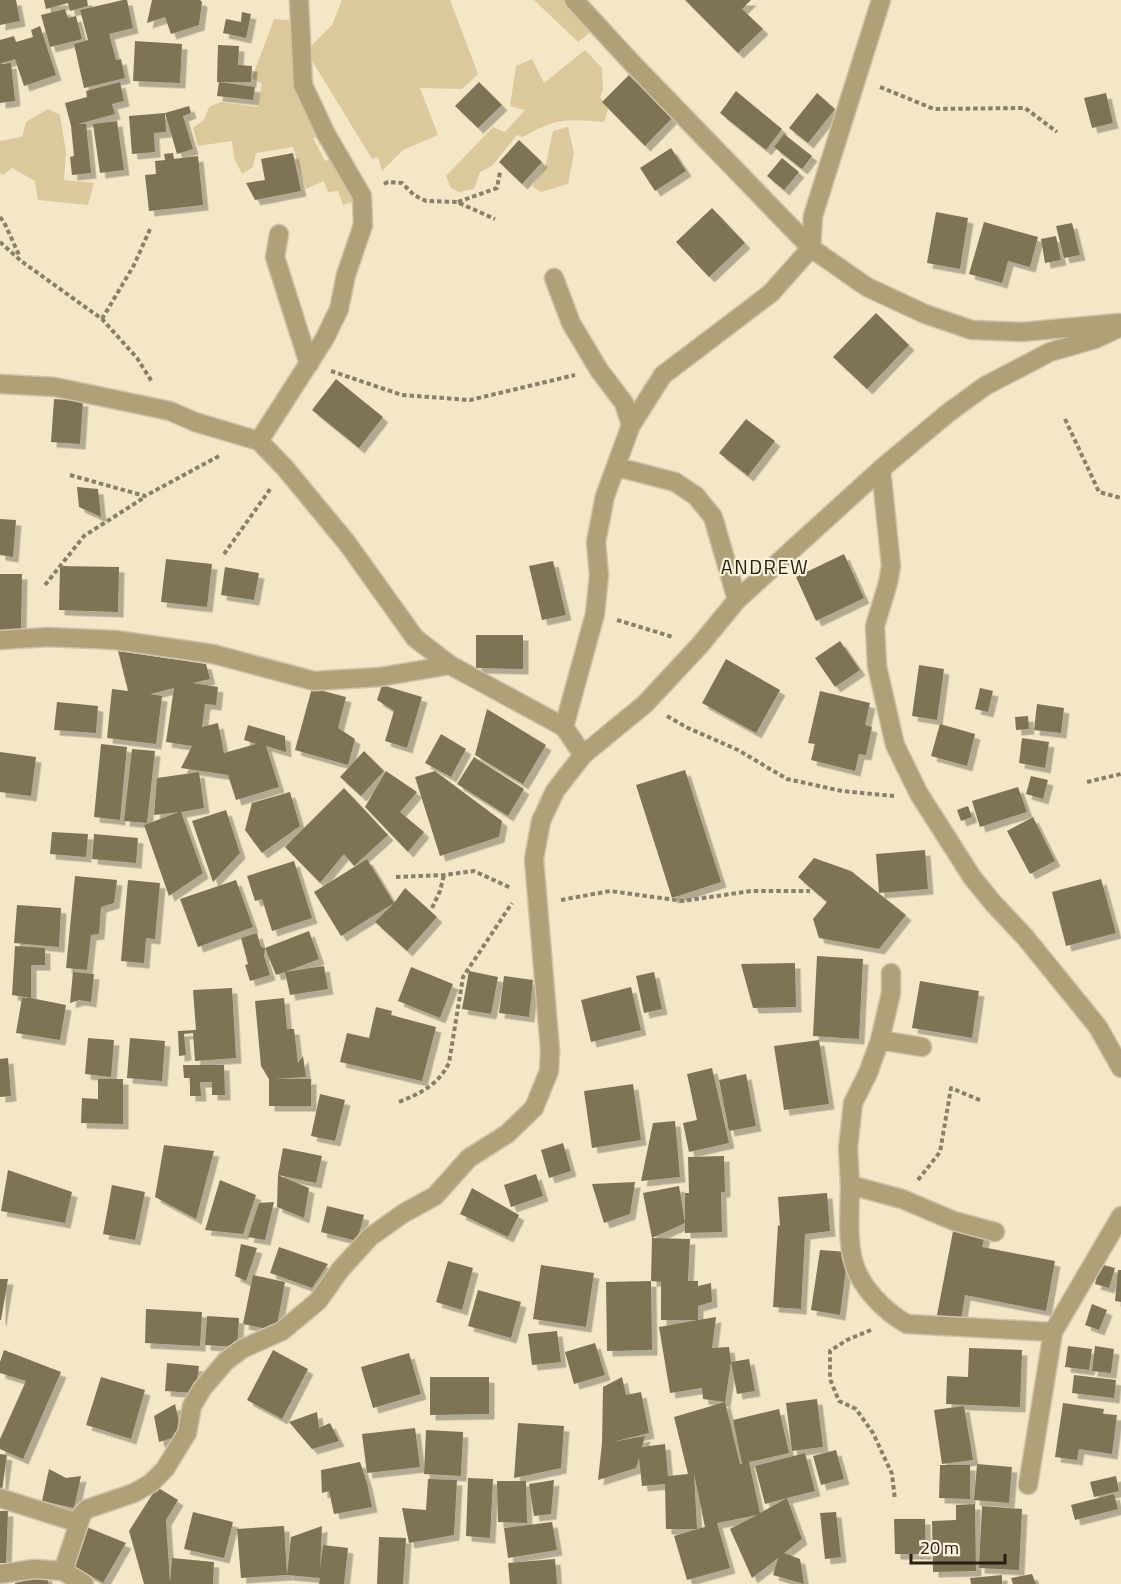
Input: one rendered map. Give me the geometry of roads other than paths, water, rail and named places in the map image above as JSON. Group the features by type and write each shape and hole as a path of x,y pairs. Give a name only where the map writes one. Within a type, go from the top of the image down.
{"street":[{"path":"251,439 309,364 339,309 346,275 363,225 362,196 326,134 303,85 299,0"},
{"path":"574,0 811,248 867,287 925,314 972,330 1022,332 1121,325"},
{"path":"564,727 595,614 598,575 596,542 605,496 631,425 663,375 771,293 811,248 813,216 881,0"},
{"path":"279,234 275,257 309,364"},
{"path":"554,278 571,323 599,369 624,403 631,425"},
{"path":"63,1571 82,1514 87,1509 134,1493 151,1483 165,1469 187,1433 192,1406 202,1389 226,1361 242,1350 282,1331 318,1301 340,1270 370,1237 404,1212 435,1196 469,1158 507,1134 534,1108 549,1071 550,1050 534,859 541,821 555,790 583,755 645,704 700,645 736,600 948,413 984,386 1050,352 1095,339 1121,325"},
{"path":"0,384 55,387 170,411 195,422 251,439 285,468 347,543 416,638 450,665 564,727 583,755"},
{"path":"617,467 675,482 696,496 713,517 736,600"},
{"path":"882,469 891,566 875,626 877,666 895,745 919,794 972,877 1025,937 1098,1027 1121,1068"},
{"path":"0,640 48,637 115,640 213,654 314,681 380,677 450,665"},
{"path":"891,973 891,993 880,1040 854,1103 848,1148 853,1263 874,1296 897,1319 907,1324 1053,1332"},
{"path":"880,1040 922,1047"},
{"path":"850,1185 902,1199 954,1221 995,1232"},
{"path":"1028,1485 1053,1332 1121,1215"},
{"path":"0,1498 79,1522"},
{"path":"0,1574 34,1569 63,1571 84,1584"}],"district":[{"name":"ANDREW","path":"765,566"}]}
